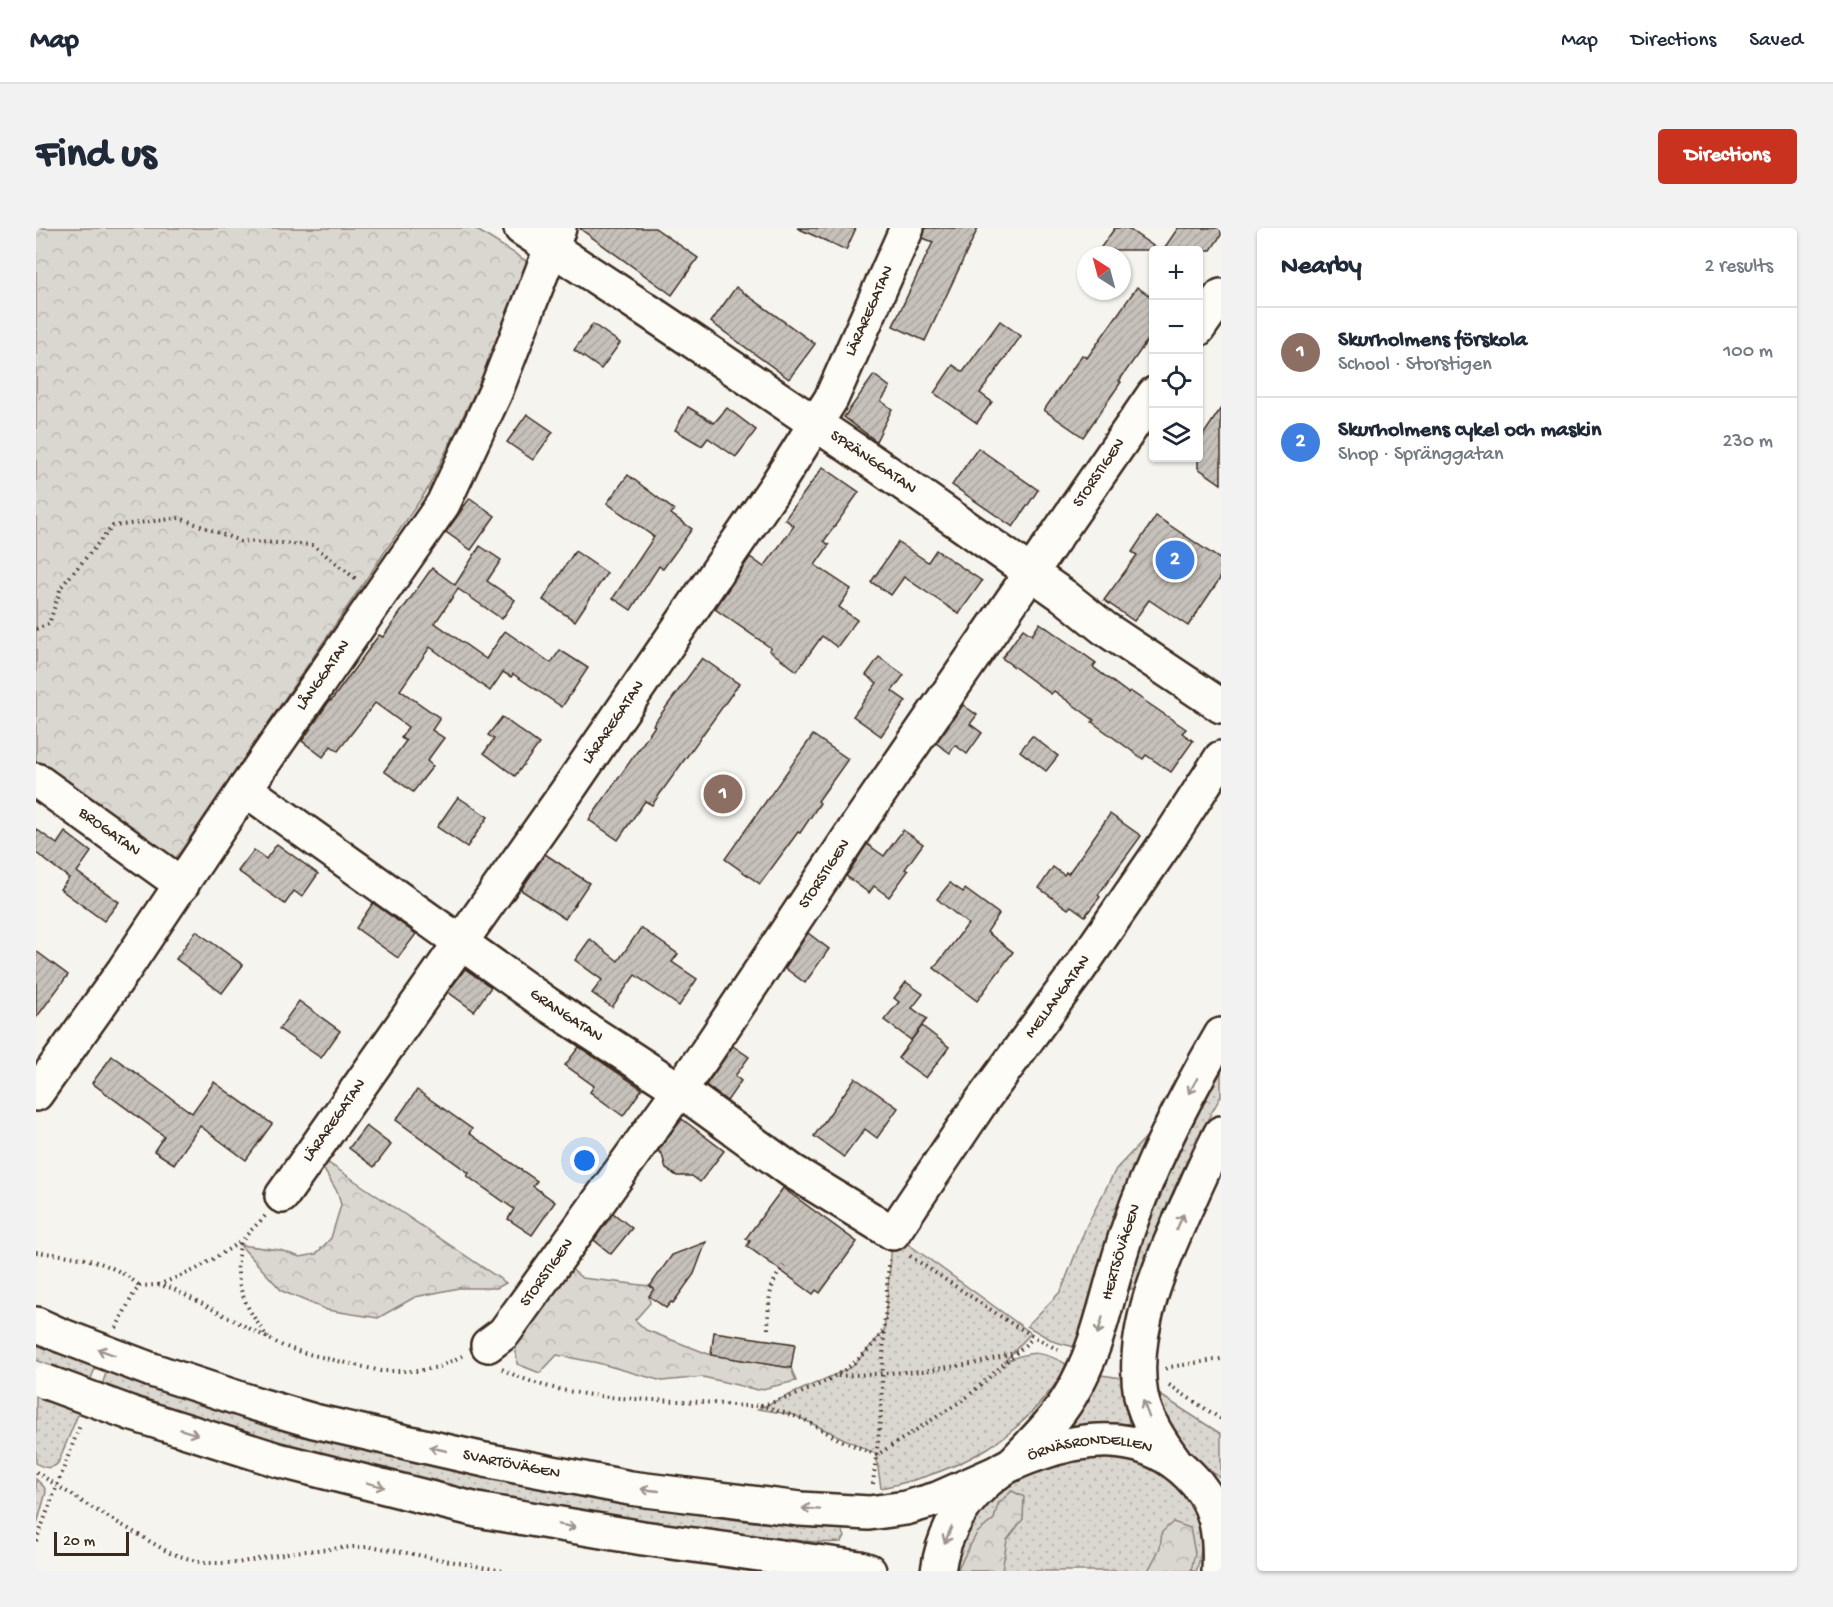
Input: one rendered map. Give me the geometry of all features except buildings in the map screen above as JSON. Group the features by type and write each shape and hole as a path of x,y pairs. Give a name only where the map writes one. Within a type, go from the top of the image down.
{"street":[{"name":"SPRÄNGGATAN","path":"521,228 555,238 1030,572 1104,628 1221,706"},
{"name":"LÄRAREGATAN","path":"282,1196 577,777 776,486 831,399 907,228"},
{"name":"LÅNGGATAN","path":"36,1094 443,504 495,393 555,238"},
{"path":"1203,322 1221,297"},
{"name":"STORSTIGEN","path":"488,1345 504,1333 680,1090 1030,572 1149,401"},
{"name":"MELLANGATAN","path":"894,1243 981,1102 1079,969 1221,758"},
{"name":"BROGATAN","path":"36,780 182,885"},
{"name":"GRANGATAN","path":"245,789 459,943 547,1004 680,1090 894,1243"},
{"name":"HERTSÖVÄGEN","path":"1006,1467 1055,1417 1070,1396 1088,1361 1129,1225 1148,1177 1176,1117 1221,1035"},
{"path":"1174,1460 1155,1431 1145,1408 1147,1374 1143,1328 1176,1230 1221,1133"},
{"name":"SVARTÖVÄGEN","path":"48,1329 153,1370 256,1404 314,1420 496,1462 630,1488 800,1509 869,1513 906,1508 937,1498 1006,1467"},
{"path":"41,1380 133,1414 278,1460 477,1510 643,1538 848,1566 869,1571"},
{"name":"ÖRNÄSRONDELLEN","path":"938,1571 944,1544 954,1521 976,1492 1006,1467 1062,1446 1103,1440 1122,1441 1147,1447 1174,1460 1212,1494 1220,1539 1219,1571"}],"path":[{"path":"36,629 49,624 61,587 113,526 180,518 240,541 313,545 380,596"},
{"path":"158,1285 195,1270 242,1241 282,1196"},
{"path":"242,1241 238,1253 237,1271 240,1291 250,1312 268,1338"},
{"path":"869,1513 877,1455 886,1277 894,1243 1033,1338 1072,1357 1088,1361"},
{"path":"36,1252 106,1264 123,1272 140,1286 158,1285 172,1288 268,1338 304,1353 381,1371 417,1371 439,1367 488,1345 496,1366 516,1377 545,1386 568,1391 643,1399 760,1405 803,1419 840,1440 877,1455"},
{"path":"768,1329 774,1277 784,1266"},
{"path":"113,1337 134,1293 140,1286"},
{"path":"760,1405 790,1396 843,1373 864,1356 884,1329"},
{"path":"877,1455 966,1398 1033,1338"},
{"path":"832,1377 923,1371 978,1363 1018,1352"},
{"path":"1147,1374 1170,1366 1221,1359"},
{"path":"1147,1374 1221,1419"},
{"path":"36,1541 80,1424"},
{"path":"36,1472 170,1553 203,1563 237,1563 293,1552 375,1547 503,1571"}],"green space":[{"path":"36,228 474,228 536,267 427,490 172,864 36,768"},
{"path":"1221,1066 1221,1096 1197,1138 1158,1225 1136,1289 1129,1289 1133,1264 1168,1173"},
{"path":"1149,1134 1109,1239 1075,1347 1055,1342 1027,1326 1061,1291 1086,1227 1116,1169"},
{"path":"327,1162 506,1283 497,1288 459,1288 415,1297 378,1318 327,1310 282,1291 240,1245 280,1250 300,1257 316,1254 331,1238 341,1205 338,1193 323,1168"},
{"path":"893,1233 1031,1333 1004,1362 1022,1355 1036,1353 1068,1365 1031,1413 989,1448 939,1472 881,1488 876,1454 794,1415 758,1409 852,1367 884,1331"},
{"path":"569,1267 582,1278 650,1286 654,1289 649,1296 650,1303 635,1320 646,1330 711,1355 791,1368 796,1381 758,1390 703,1377 662,1381 598,1363 557,1355 540,1373 517,1364 515,1341"},
{"path":"36,1343 96,1366 90,1381 36,1360"},
{"path":"107,1370 274,1425 404,1460 489,1478 662,1509 752,1522 842,1529 845,1537 841,1542 817,1542 687,1527 541,1504 453,1487 365,1467 184,1413 102,1385"},
{"path":"1101,1375 1122,1378 1129,1424 1100,1423 1069,1429 1088,1401"},
{"path":"1154,1391 1221,1434 1221,1478 1195,1461 1170,1435"},
{"path":"36,1396 79,1412 58,1463 50,1467 36,1463"},
{"path":"1114,1454 1154,1467 1165,1475 1184,1496 1197,1521 1200,1534 1201,1551 1197,1571 954,1571 960,1539 968,1524 995,1496 1011,1485 1047,1467 1082,1457"},
{"path":"36,1479 46,1492 36,1528"},
{"path":"1012,1491 1024,1497 1023,1519 1007,1540 1002,1571 959,1571 958,1568 977,1533 994,1519 998,1504"},
{"path":"1173,1522 1190,1528 1195,1553 1191,1571 1148,1571 1160,1548 1162,1532"}],"place":[{"name":"Skurholmens cykel och maskin","path":"1175,560"},
{"name":"Skurholmens förskola","path":"723,794"}]}
